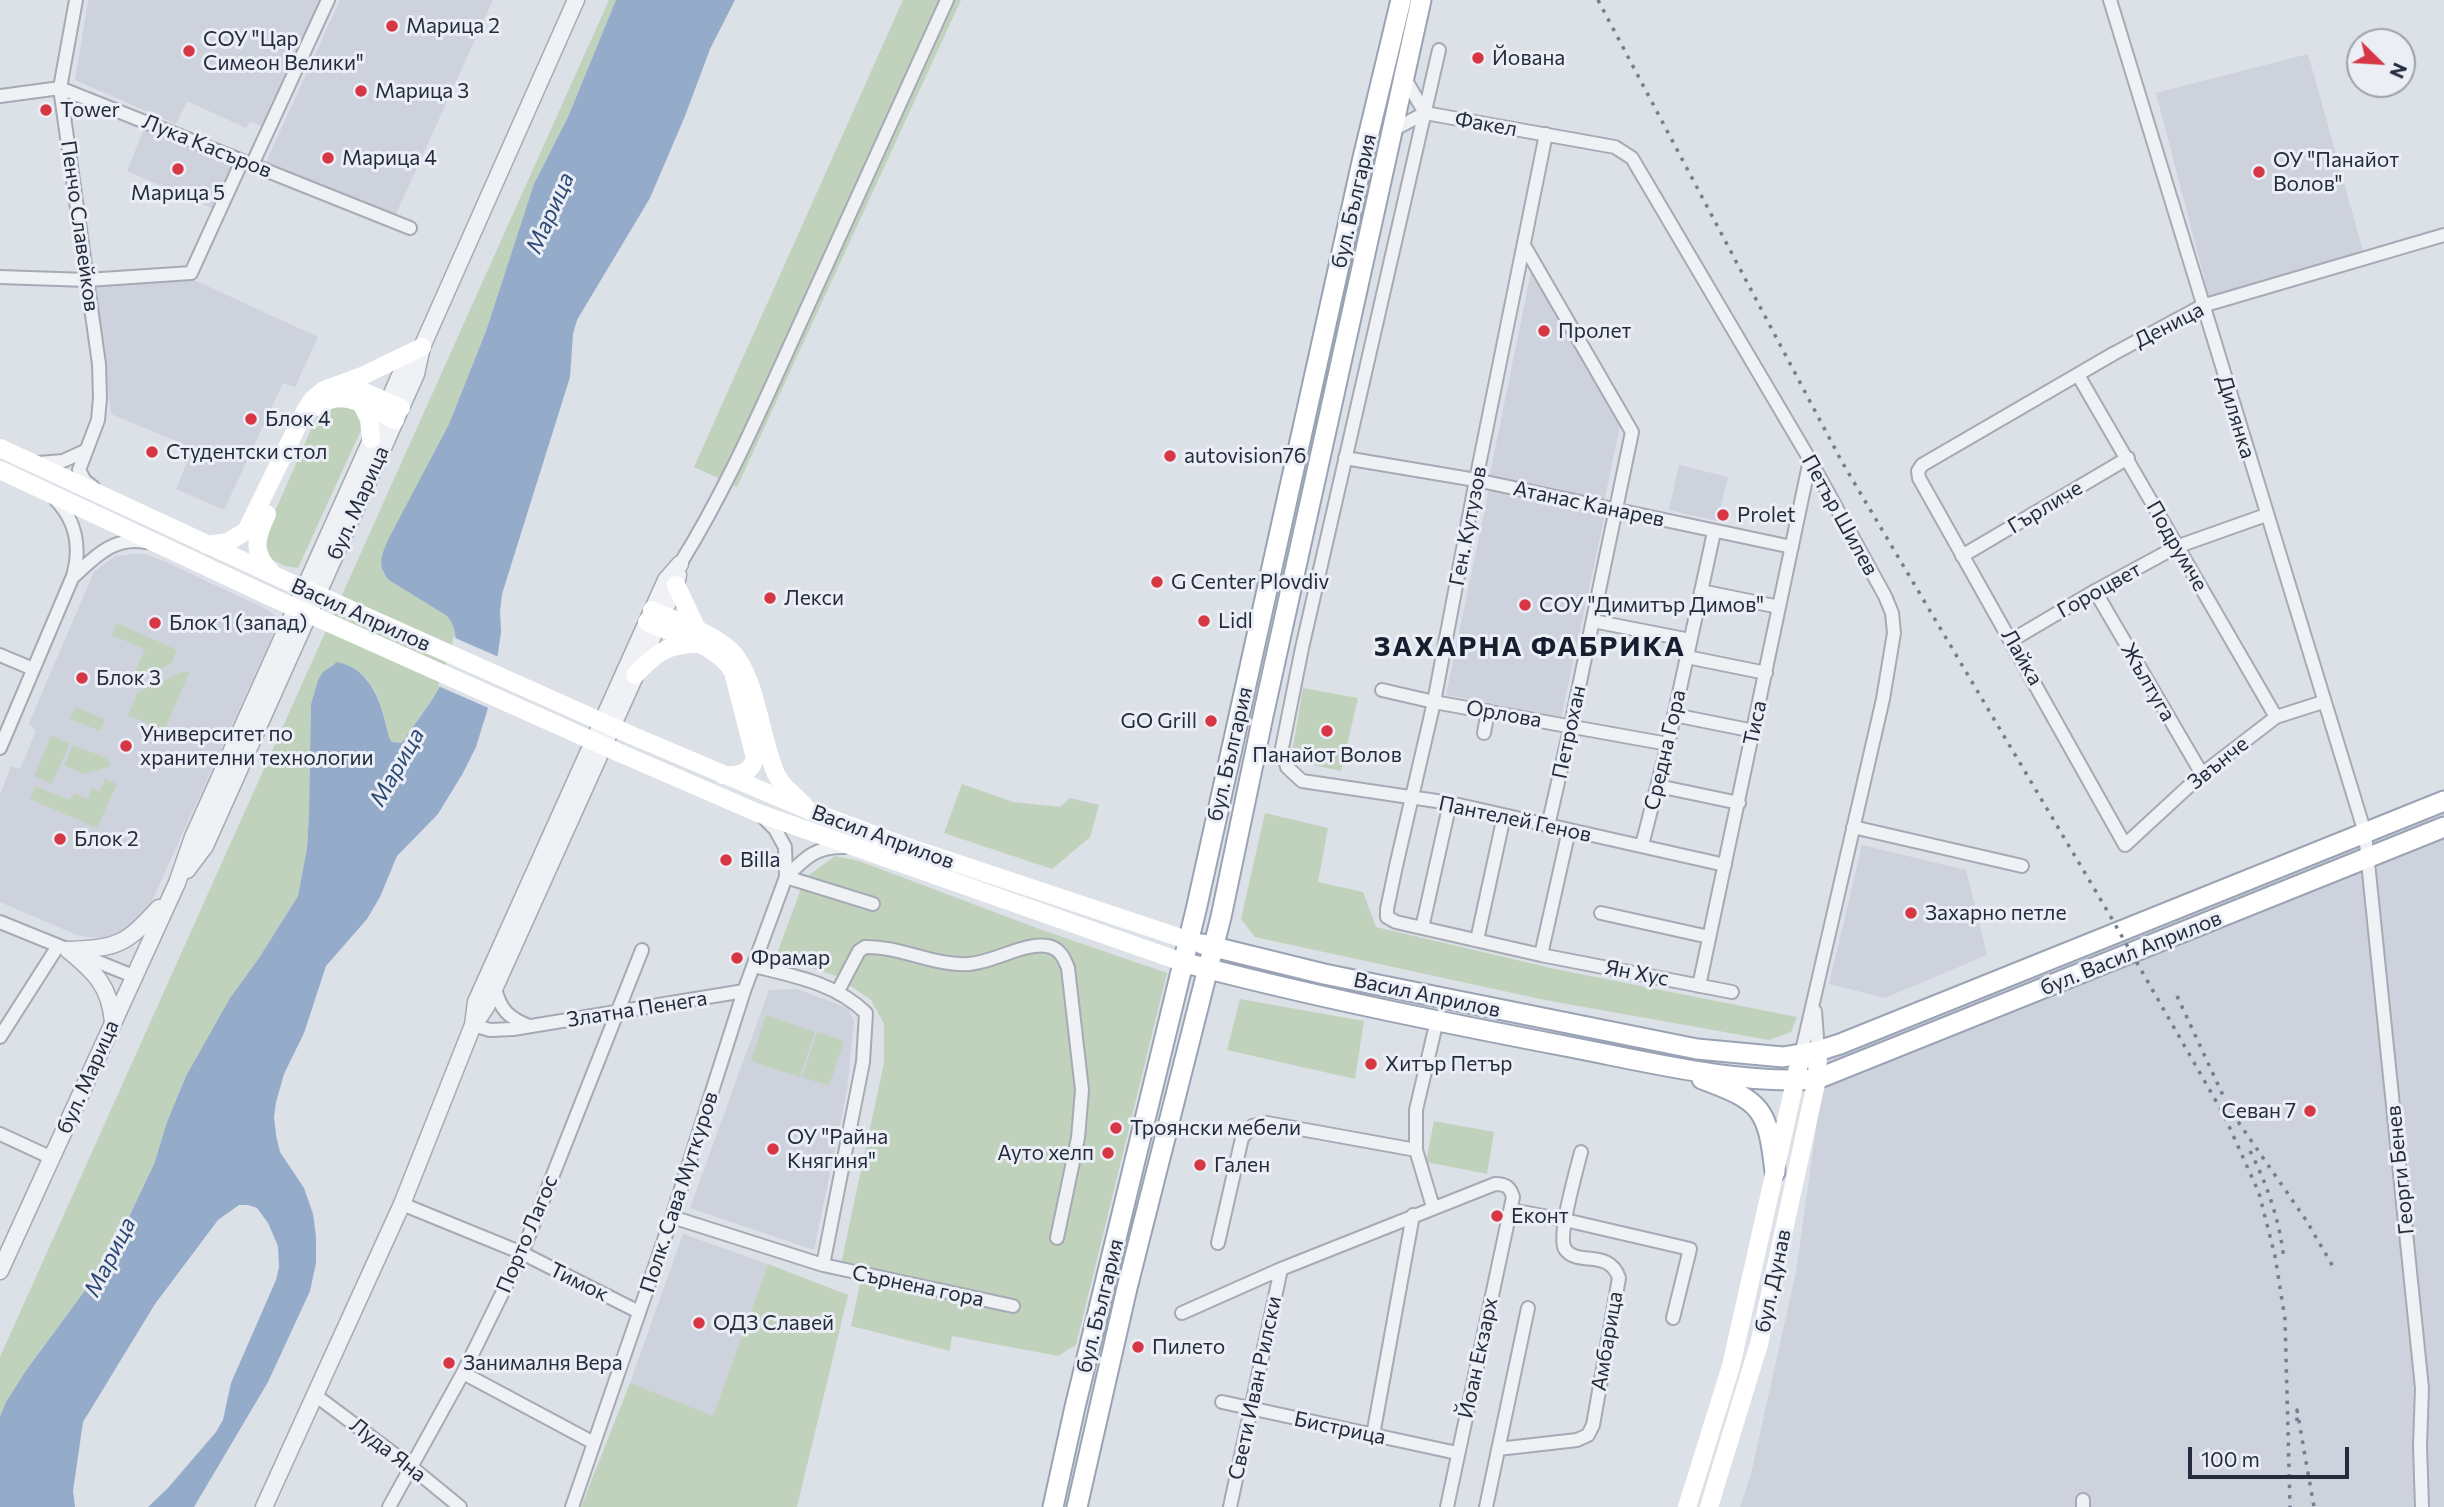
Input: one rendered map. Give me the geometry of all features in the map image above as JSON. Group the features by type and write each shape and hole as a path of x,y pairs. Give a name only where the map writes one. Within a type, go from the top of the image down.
{"main road":[{"name":"бул. България","path":"1053,1507 1196,911 1303,425 1401,0"},
{"name":"бул. България","path":"1077,1507 1128,1288 1214,947 1421,0"},
{"path":"207,545 228,542 246,531 308,405 321,393 422,346"},
{"path":"341,384 359,390 391,412"},
{"path":"277,577 262,563 258,555 258,533 318,408 333,397 347,398 362,405 391,412"},
{"path":"362,405 369,419 371,439"},
{"path":"1303,425 1326,430"},
{"name":"Васил Априлов","path":"0,448 277,577 722,775 911,848 1187,940 1324,974 1697,1049 1783,1057 1810,1053"},
{"name":"Васил Априлов","path":"0,470 271,597 758,813 1182,962 1437,1020 1665,1065 1723,1074 1796,1080 1817,1079"},
{"path":"676,585 697,637 730,667 755,754 754,762 746,772 722,775"},
{"path":"654,619 730,650 742,665 771,763 783,785 808,810"},
{"path":"635,675 663,650 697,637"},
{"name":"бул. Васил Априлов","path":"1810,1053 2444,801"},
{"name":"бул. Васил Априлов","path":"1817,1079 2444,827"},
{"name":"бул. Дунав","path":"1709,1507 1759,1344 1817,1079 1810,1053"},
{"name":"бул. Дунав","path":"1687,1507 1731,1366 1796,1080 1810,1053"},
{"path":"1665,1065 1729,1089 1752,1102 1768,1124 1775,1172"}],"street":[{"name":"Пенчо Славейков","path":"76,0 60,88 99,364 100,398 98,420 79,470 85,481 105,497"},
{"path":"0,277 87,280 191,273 328,0"},
{"name":"бул. Марица","path":"174,889 205,846 309,614 391,412 402,369 422,346 576,0"},
{"path":"473,1024 486,1007 495,988 635,675 666,580 694,544 717,499 947,0"},
{"name":"Дилянка","path":"2110,0 2365,833"},
{"path":"1345,458 1439,50"},
{"path":"1403,76 1425,113"},
{"name":"Лука Касъров","path":"0,96 60,88 410,228"},
{"path":"1391,131 1425,113"},
{"name":"Факел","path":"1425,113 1546,134"},
{"name":"Ген. Кутузов","path":"1387,917 1434,702 1546,134"},
{"name":"Петър Шилев","path":"1546,134 1615,147 1632,158 1810,460 1892,613 1894,633 1883,699 1814,997 1810,1053"},
{"name":"Деница","path":"1918,471 1922,465 2203,306 2444,235"},
{"name":"Петрохан","path":"1525,247 1632,432 1548,826"},
{"name":"Подрумче","path":"2078,375 2276,717"},
{"name":"бул. Марица","path":"1,1267 174,889 193,837 371,439 391,412"},
{"path":"33,464 63,461 85,451"},
{"name":"Атанас Канарев","path":"1345,458 1476,480 1792,547"},
{"name":"Пантелей Генов","path":"1345,458 1282,748 1287,767 1302,781 1450,803 1726,865"},
{"name":"Гърличе","path":"1962,556 2128,458"},
{"name":"Тиса","path":"1699,986 1810,460"},
{"name":"Лайка","path":"1918,471 1919,478 1962,556 2012,640 2125,845"},
{"path":"0,747 77,562 77,540 66,510 52,495"},
{"name":"Гороцвет","path":"2012,640 2176,547 2266,515"},
{"name":"Средна Гора","path":"1642,845 1668,744 1714,532"},
{"path":"73,576 101,552 120,542 142,541 168,548"},
{"path":"264,1507 402,1204 473,1024 476,1002 654,619 676,585 680,564"},
{"path":"1701,591 1779,607"},
{"name":"Жълтуга","path":"2095,591 2202,774"},
{"path":"1593,621 1690,640"},
{"path":"0,655 33,669"},
{"path":"1687,657 1766,673"},
{"name":"Орлова","path":"1382,690 1434,702 1668,744"},
{"name":"Звънче","path":"2125,845 2202,774 2276,717 2323,702"},
{"path":"1484,733 1488,711"},
{"path":"1674,715 1754,731"},
{"path":"1658,786 1739,803"},
{"path":"1422,928 1450,803"},
{"path":"758,813 775,829 785,847 786,877"},
{"path":"1477,940 1504,816"},
{"path":"1853,827 2022,866"},
{"path":"1541,954 1569,830"},
{"name":"Георги Бенев","path":"2365,833 2365,857 2417,1320 2422,1388 2422,1507"},
{"path":"786,877 816,851 836,847 854,848"},
{"path":"786,877 873,904"},
{"name":"Полк. Сава Муткуров","path":"572,1507 672,1217 744,991 786,877"},
{"path":"63,948 103,948 125,941 174,889"},
{"path":"1601,913 1709,937"},
{"name":"Ян Хус","path":"1387,917 1396,922 1541,954 1732,992"},
{"path":"0,922 132,976"},
{"path":"838,991 859,951 865,947 957,964 981,963 1034,946 1046,945 1056,948 1064,957 1068,968 1082,1090 1078,1138 1057,1238"},
{"path":"63,948 91,969 106,989 113,1023"},
{"path":"0,1037 63,948"},
{"name":"Порто Лагос","path":"388,1507 463,1373 522,1253 642,950"},
{"name":"Сърнена гора","path":"754,966 838,991 866,1013 866,1038 849,1141 823,1265"},
{"path":"495,988 506,1014 530,1026"},
{"name":"Златна Пенега","path":"473,1024 497,1030 530,1026 744,991"},
{"path":"1433,1208 1416,1150 1416,1110 1437,1020"},
{"path":"1218,1243 1242,1138 1252,1126 1267,1123 1416,1150"},
{"path":"0,1134 52,1158"},
{"name":"Амбарица","path":"1498,1449 1577,1440 1588,1435 1592,1425 1619,1278 1615,1268 1606,1262 1574,1255 1565,1250 1562,1240 1565,1220 1581,1152"},
{"path":"1182,1313 1281,1269 1413,1216 1495,1184 1504,1184 1511,1189 1511,1210 1690,1249 1673,1318"},
{"name":"Тимок","path":"402,1204 522,1253 639,1312"},
{"name":"Йоан Екзарх","path":"1447,1507 1511,1210"},
{"path":"1373,1435 1413,1216"},
{"name":"Сърнена гора","path":"672,1217 823,1265 1013,1306"},
{"name":"Свети Иван Рилски","path":"1230,1507 1281,1269"},
{"path":"1486,1507 1528,1308"},
{"path":"463,1373 594,1443"},
{"name":"Луда Яна","path":"315,1395 460,1507"},
{"name":"Бистрица","path":"1222,1402 1457,1453"}],"shaded area":[{"name":"СОУ \"Цар Симеон Велики\"","path":"88,0 321,0 265,128 250,121 246,128 187,101 176,124 75,80"},
{"path":"340,0 493,0 395,216 266,162"},
{"name":"ОУ \"Панайот Волов\"","path":"2308,54 2363,251 2209,296 2156,93"},
{"path":"146,124 235,162 214,209 127,171"},
{"name":"Пролет","path":"1532,267 1621,421 1604,502 1489,479"},
{"path":"192,279 318,337 295,387 283,383 224,510 176,489 193,448 111,414 96,287"},
{"path":"1679,465 1728,477 1717,521 1669,510"},
{"name":"СОУ \"Димитър Димов\"","path":"1489,489 1605,514 1561,718 1446,695"},
{"name":"Университет по хранителни технологии","path":"145,554 168,563 266,609 280,619 151,903 135,921 116,933 103,938 87,937 0,902 0,795 11,766 20,769 36,731 29,723 94,572 115,556"},
{"path":"2444,797 2444,1507 1740,1507 1751,1474 1796,1272 1828,1043"},
{"name":"Захарно петле","path":"1862,845 1966,870 1987,955 1885,998 1829,984"},
{"name":"ОУ \"Райна Княгиня\"","path":"797,989 848,1008 854,1021 847,1090 814,1250 690,1208 769,990"},
{"name":"ОДЗ Славей","path":"683,1234 768,1264 713,1417 630,1383"}],"green space":[{"path":"609,0 616,0 568,117 534,184 486,331 449,424 384,550 383,572 390,580 447,616 454,630 455,645 444,679 401,743 392,742 379,700 366,678 357,670 346,665 332,664 318,680 311,704 307,848 298,896 230,998 186,1076 167,1122 154,1164 111,1255 25,1372 0,1417 0,1357"},
{"path":"903,0 961,0 737,487 694,467"},
{"path":"329,405 351,406 361,417 362,428 298,568 285,566 267,557 264,536 318,414"},
{"path":"117,623 177,650 171,664 139,679 134,676 145,649 112,635"},
{"path":"185,671 189,673 164,731 128,715 138,692"},
{"path":"1303,688 1358,698 1341,771 1304,763 1293,748"},
{"path":"75,707 105,719 100,731 70,719"},
{"path":"51,736 70,743 52,784 34,776"},
{"path":"73,745 107,758 111,766 83,774 64,765"},
{"path":"105,779 117,784 97,828 30,799 35,786 70,800 74,793 87,799 92,788 99,791"},
{"path":"962,784 1013,802 1060,807 1070,798 1099,805 1090,837 1052,869 944,833"},
{"path":"1265,813 1328,828 1318,882 1363,892 1376,927 1555,969 1797,1017 1791,1032 1769,1040 1545,1000 1255,937 1241,919"},
{"path":"835,856 859,861 1042,930 1167,973 1076,1345 1058,1356 952,1336 950,1351 851,1326 863,1269 841,1264 884,1063 884,1024 871,1000 836,976 776,956 805,878"},
{"path":"1240,999 1364,1021 1355,1079 1227,1050"},
{"path":"766,1015 815,1032 800,1077 751,1061"},
{"path":"817,1032 844,1041 829,1086 802,1077"},
{"path":"1434,1121 1494,1132 1487,1174 1426,1162"},
{"path":"768,1264 848,1295 797,1507 581,1507 630,1383 713,1416"}],"water":[{"name":"Марица","path":"616,0 735,0 710,49 650,198 577,320 573,334 570,377 502,594 501,632 492,695 476,747 438,814 397,856 380,897 367,919 326,966 304,1033 284,1074 274,1117 276,1135 280,1152 304,1188 313,1214 316,1263 310,1291 268,1382 194,1507 148,1507 168,1488 216,1432 223,1420 231,1383 276,1280 279,1267 278,1246 268,1223 257,1208 239,1205 218,1220 155,1304 83,1422 73,1491 75,1507 0,1507 0,1417 6,1402 111,1255 154,1164 167,1122 186,1076 230,998 298,896 307,848 311,704 318,680 323,672 337,662 359,672 379,701 389,737 392,742 401,743 434,696 451,662 455,645 454,630 447,616 389,580 383,570 382,556 449,424 486,331 534,184 568,117"}],"pier":[{"path":"453,637 501,658 491,709 438,686"}],"railway":[{"path":"1598,0 1842,462 2108,912 2224,1115 2259,1193 2275,1256 2285,1319 2290,1507"},
{"path":"2177,996 2227,1104"},
{"path":"2233,1116 2230,1110 2306,1220 2335,1270"},
{"path":"2250,1151 2272,1204 2284,1260"},
{"path":"2297,1421 2297,1410 2314,1507"}],"place":[{"name":"Марица 2","path":"392,26"},
{"name":"СОУ \"Цар Симеон Велики\"","path":"189,51"},
{"name":"Йована","path":"1478,58"},
{"name":"Марица 3","path":"361,91"},
{"name":"Tower","path":"46,110"},
{"name":"Марица 4","path":"328,158"},
{"name":"Марица 5","path":"178,169"},
{"name":"ОУ \"Панайот Волов\"","path":"2259,172"},
{"name":"Пролет","path":"1544,331"},
{"name":"Блок 4","path":"251,419"},
{"name":"Студентски стол","path":"152,452"},
{"name":"autovision76","path":"1170,456"},
{"name":"Prolet","path":"1723,515"},
{"name":"G Center Plovdiv","path":"1157,582"},
{"name":"Лекси","path":"770,598"},
{"name":"СОУ \"Димитър Димов\"","path":"1525,605"},
{"name":"Lidl","path":"1204,621"},
{"name":"Блок 1 (запад)","path":"155,623"},
{"name":"Блок 3","path":"82,678"},
{"name":"GO Grill","path":"1211,721"},
{"name":"Панайот Волов","path":"1327,731"},
{"name":"Университет по хранителни технологии","path":"126,746"},
{"name":"Блок 2","path":"60,839"},
{"name":"Billa","path":"726,860"},
{"name":"Захарно петле","path":"1911,913"},
{"name":"Фрамар","path":"737,958"},
{"name":"Хитър Петър","path":"1371,1064"},
{"name":"Севан 7","path":"2310,1111"},
{"name":"Троянски мебели","path":"1116,1128"},
{"name":"ОУ \"Райна Княгиня\"","path":"773,1149"},
{"name":"Ауто хелп","path":"1108,1153"},
{"name":"Гален","path":"1200,1165"},
{"name":"Еконт","path":"1497,1216"},
{"name":"ОДЗ Славей","path":"699,1323"},
{"name":"Пилето","path":"1138,1347"},
{"name":"Занималня Вера","path":"449,1363"}],"district":[{"name":"ЗАХАРНА ФАБРИКА","path":"1530,647"}]}
